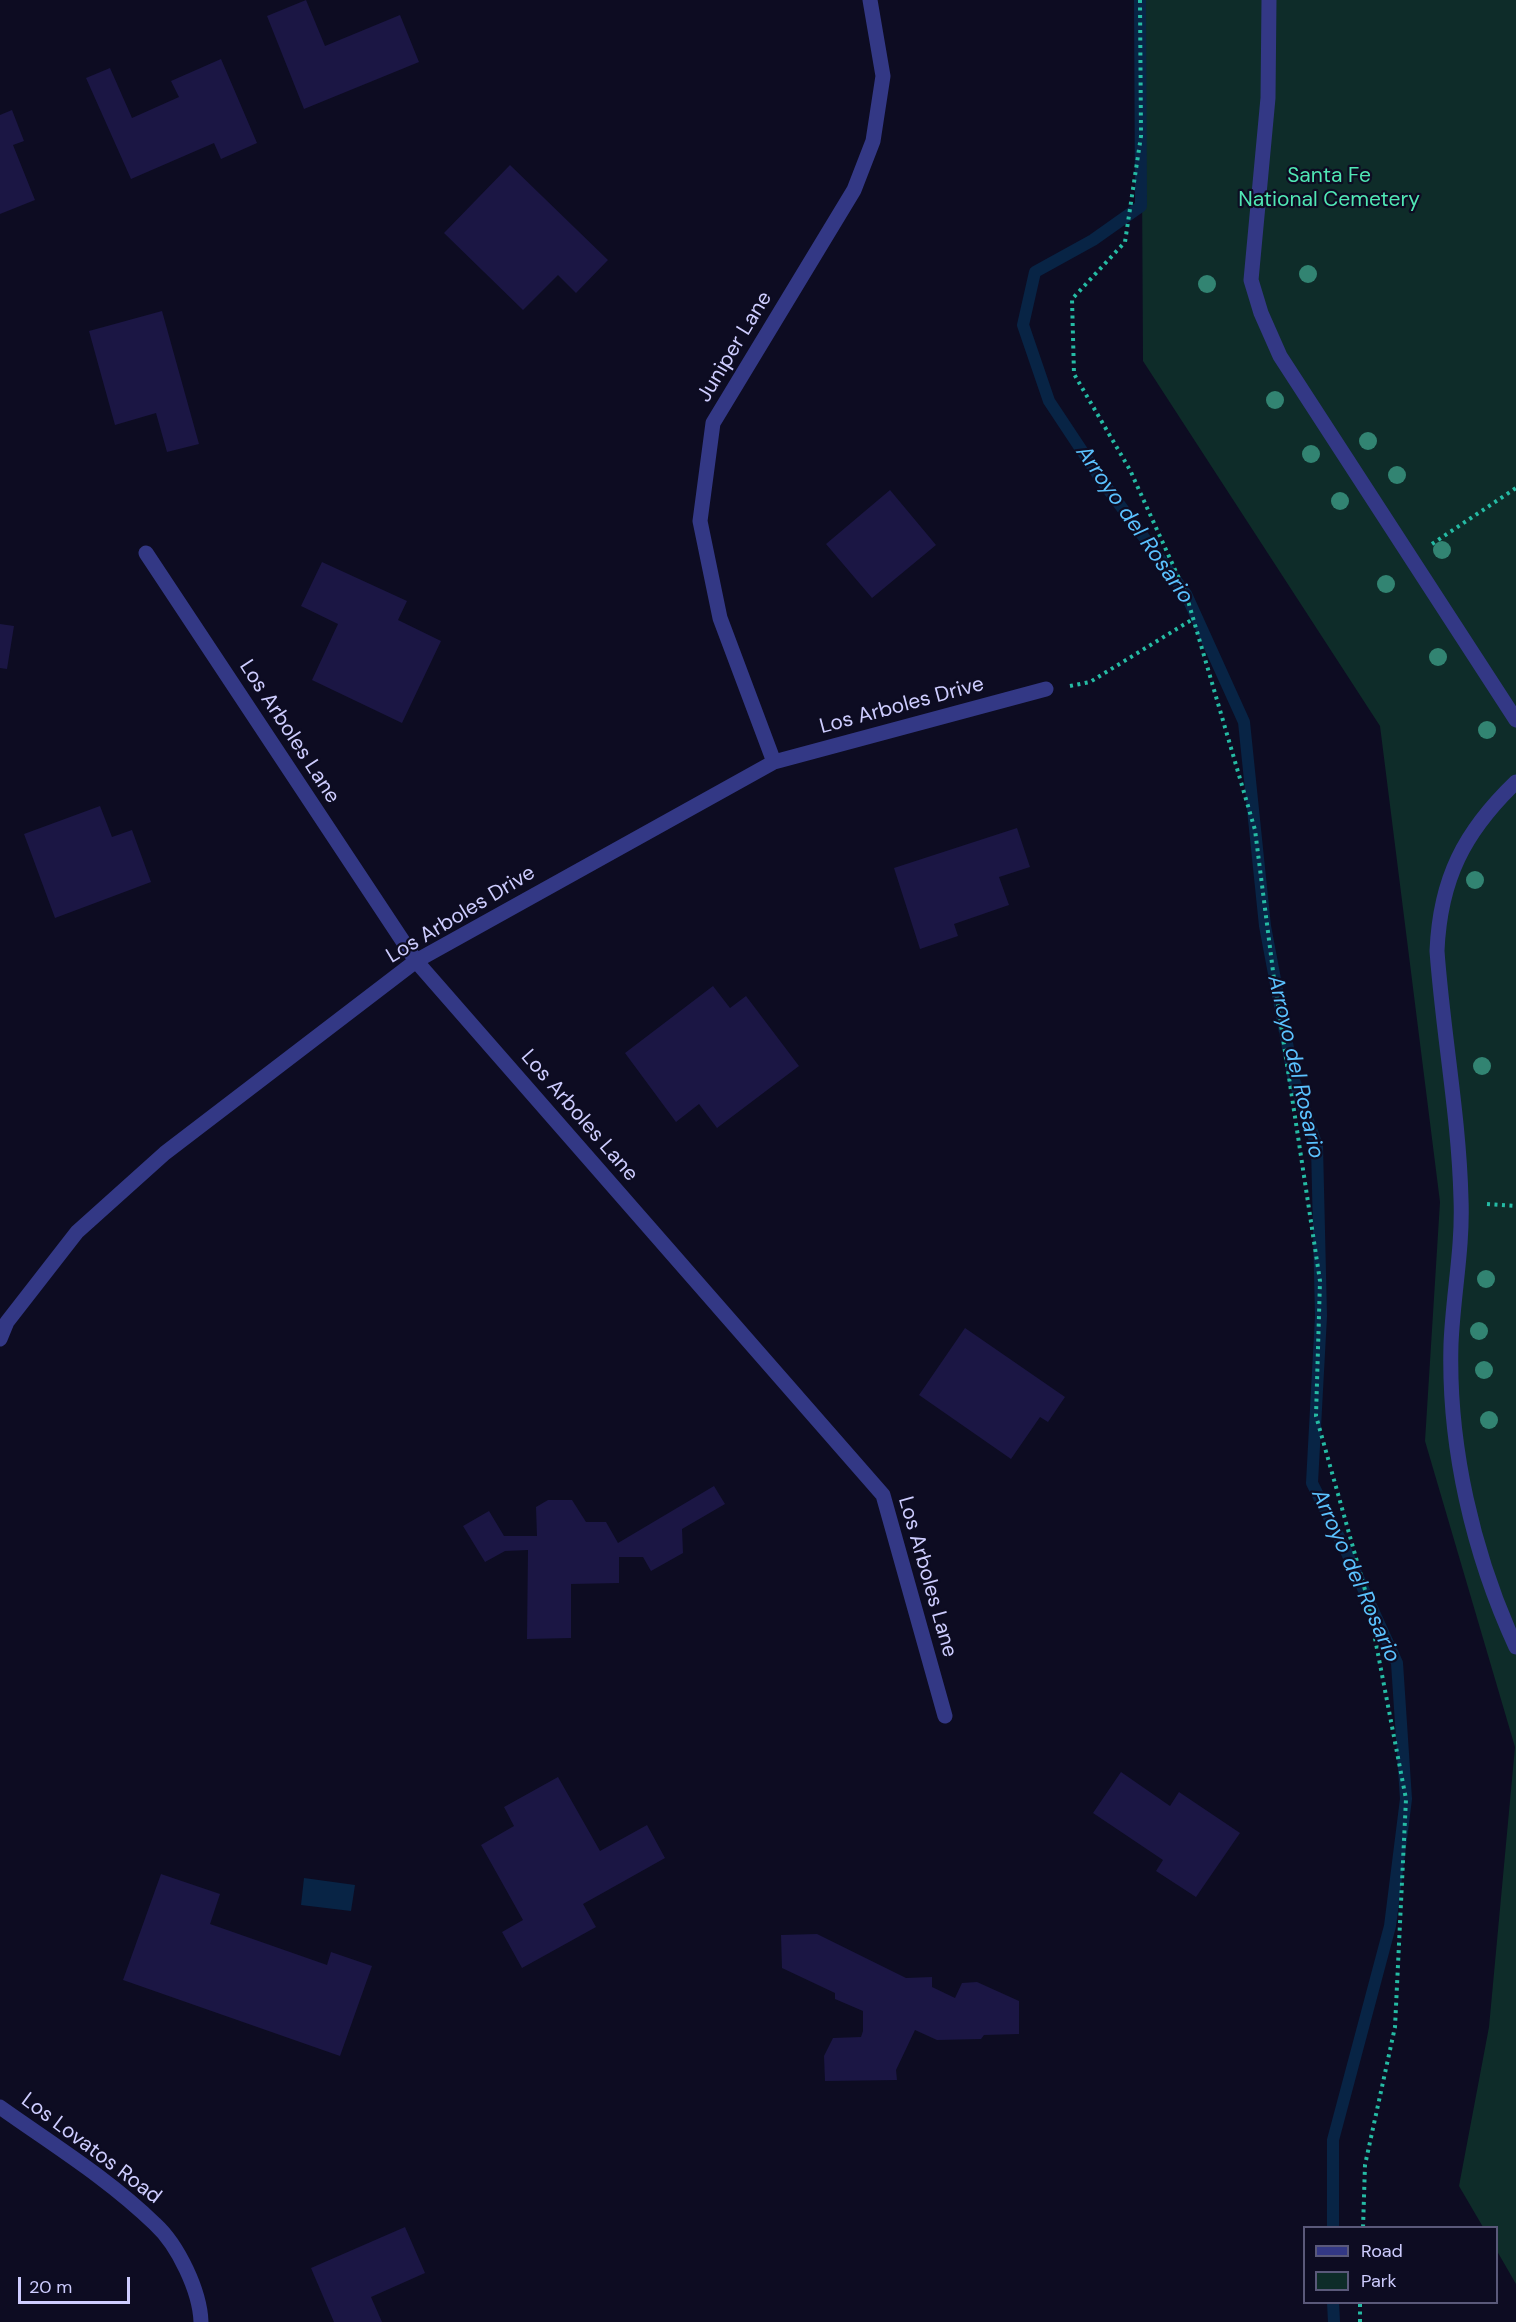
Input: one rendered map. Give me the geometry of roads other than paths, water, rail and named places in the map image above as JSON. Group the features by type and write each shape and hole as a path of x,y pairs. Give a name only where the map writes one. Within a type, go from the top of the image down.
{"street":[{"name":"Juniper Lane","path":"774,762 720,618 700,521 713,423 854,190 873,141 883,76 870,0"},
{"path":"1269,0 1268,98 1251,280 1261,313 1280,356 1516,720"},
{"name":"Los Arboles Lane","path":"146,553 416,962 883,1495 945,1716"},
{"name":"Los Arboles Drive","path":"0,1339 7,1322 77,1232 165,1153 416,962 774,762 1046,689"},
{"path":"1516,782 1479,822 1452,868 1441,905 1437,951 1461,1176 1461,1230 1451,1341 1452,1405 1461,1468 1477,1540 1516,1647"},
{"name":"Los Lovatos Road","path":"0,2107 89,2170 157,2225 188,2272 200,2303 201,2322"}],"water":[{"path":"304,1878 355,1885 351,1911 301,1905"}],"waterway":[{"name":"Arroyo del Rosario","path":"1140,0 1141,206 1093,240 1035,272 1023,325 1049,401 1102,481 1186,594 1244,722 1265,926 1294,1080 1317,1146 1321,1316 1312,1483 1397,1663 1406,1799 1390,1926 1333,2140 1333,2226"},
{"name":"Arroyo del Rosario","path":"1333,2304 1334,2322"}],"park label":[{"name":"Santa Fe National Cemetery","path":"1329,188"}]}
